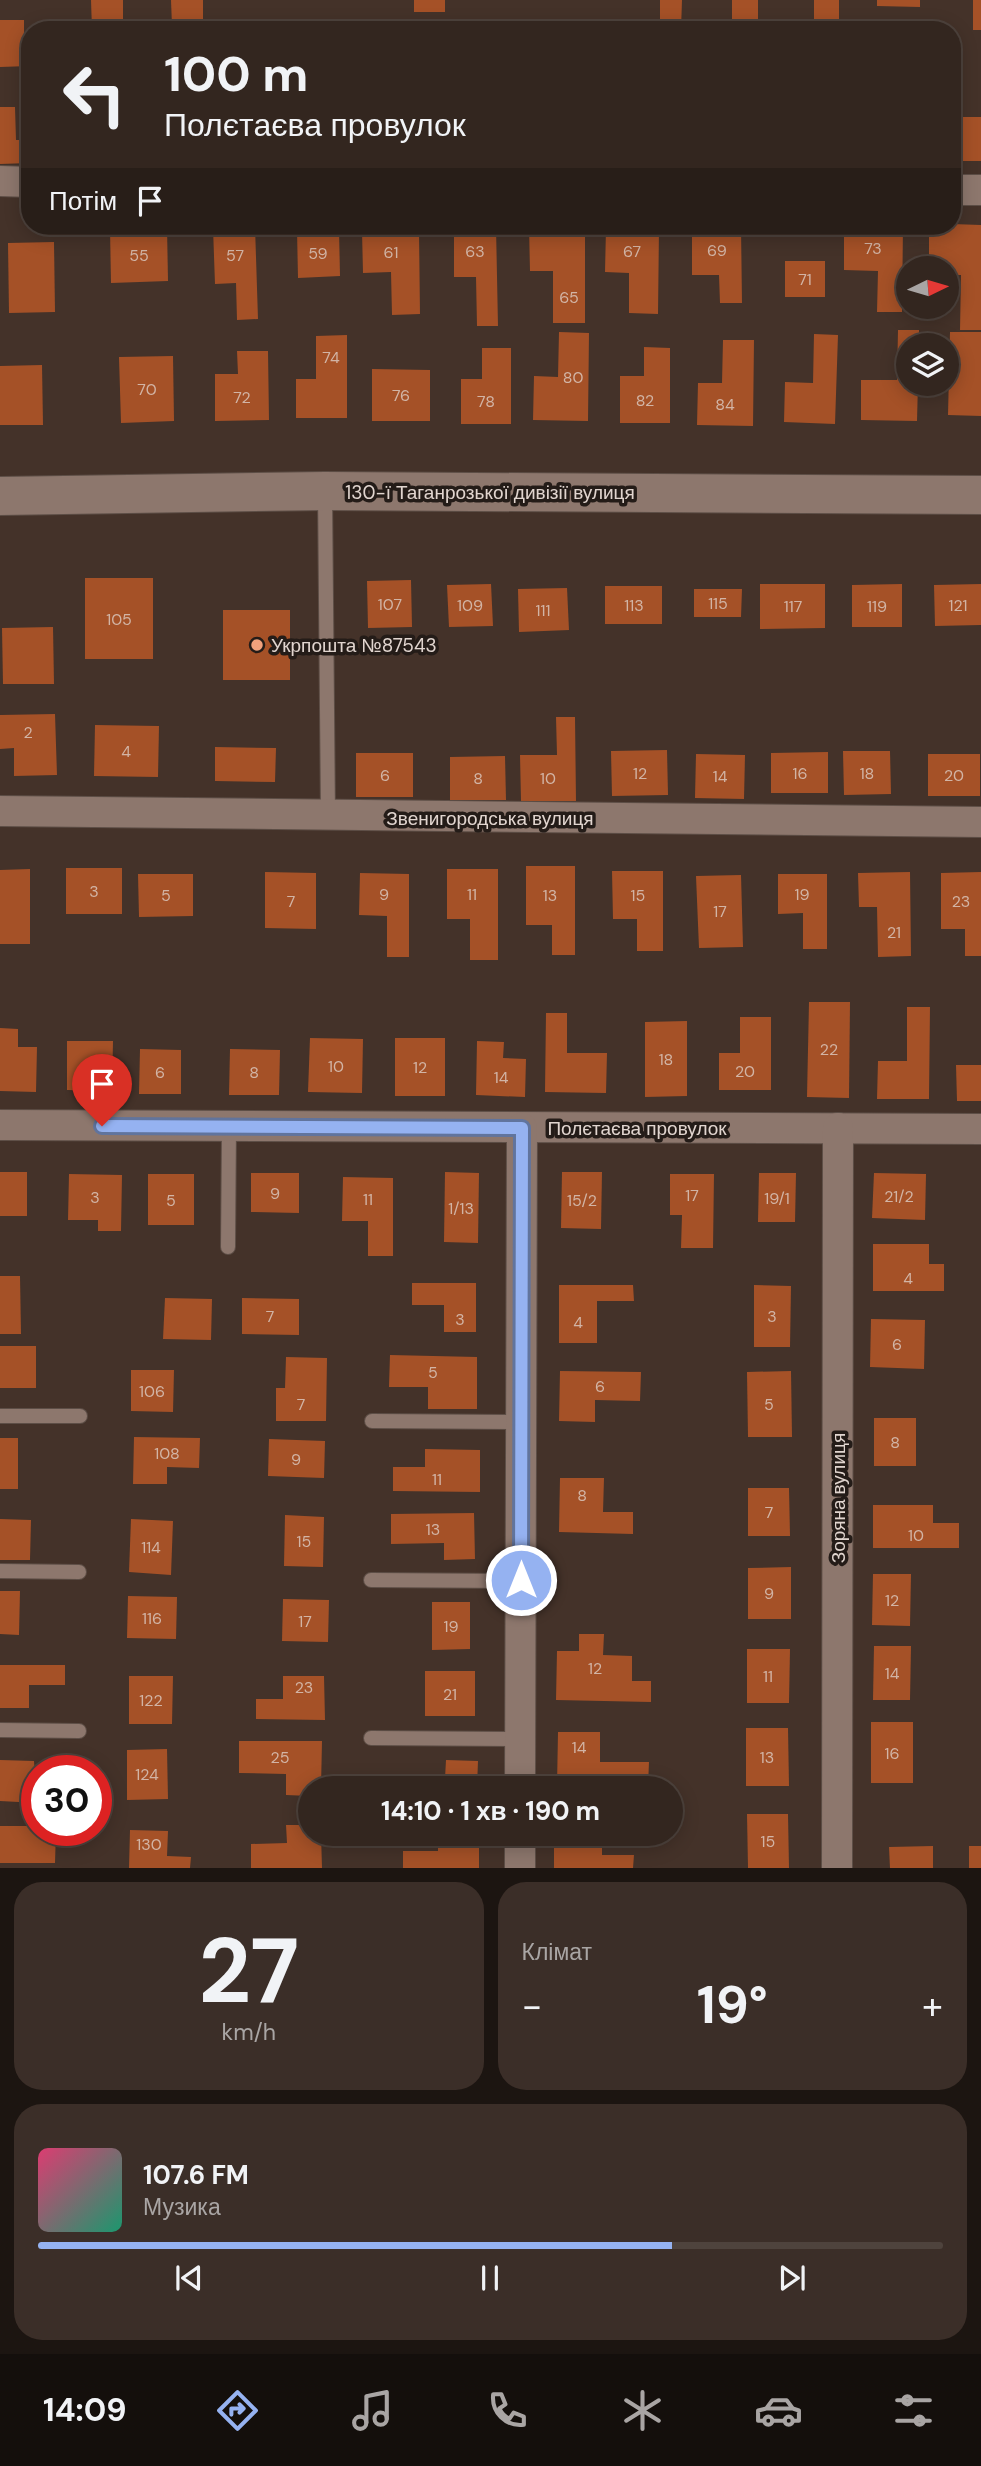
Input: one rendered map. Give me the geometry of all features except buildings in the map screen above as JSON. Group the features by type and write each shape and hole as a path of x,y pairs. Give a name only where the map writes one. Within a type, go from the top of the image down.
{"street":[{"path":"0,181 21,182"},
{"path":"961,190 981,190"},
{"name":"130-ї Таганрозької дивізії вулиця","path":"0,496 325,491 981,495"},
{"name":"Звенигородська вулиця","path":"0,811 328,817 981,822"},
{"name":"Полєтаєва провулок","path":"0,1125 981,1129"},
{"path":"520,1776 522,1128"},
{"name":"Зоряна вулиця","path":"837,1867 838,1128"},
{"path":"520,1846 520,1867"}],"lane":[{"path":"325,491 328,817"},
{"path":"228,1247 229,1127"},
{"path":"0,1416 80,1416"},
{"path":"372,1421 521,1422"},
{"path":"0,1572 79,1572"},
{"path":"371,1580 521,1580"},
{"path":"0,1730 79,1731"},
{"path":"371,1738 521,1739"}],"place":[{"name":"Укрпошта №87543","path":"257,645"}],"route":[{"path":"102,1126 522,1128 521,1580"}]}
